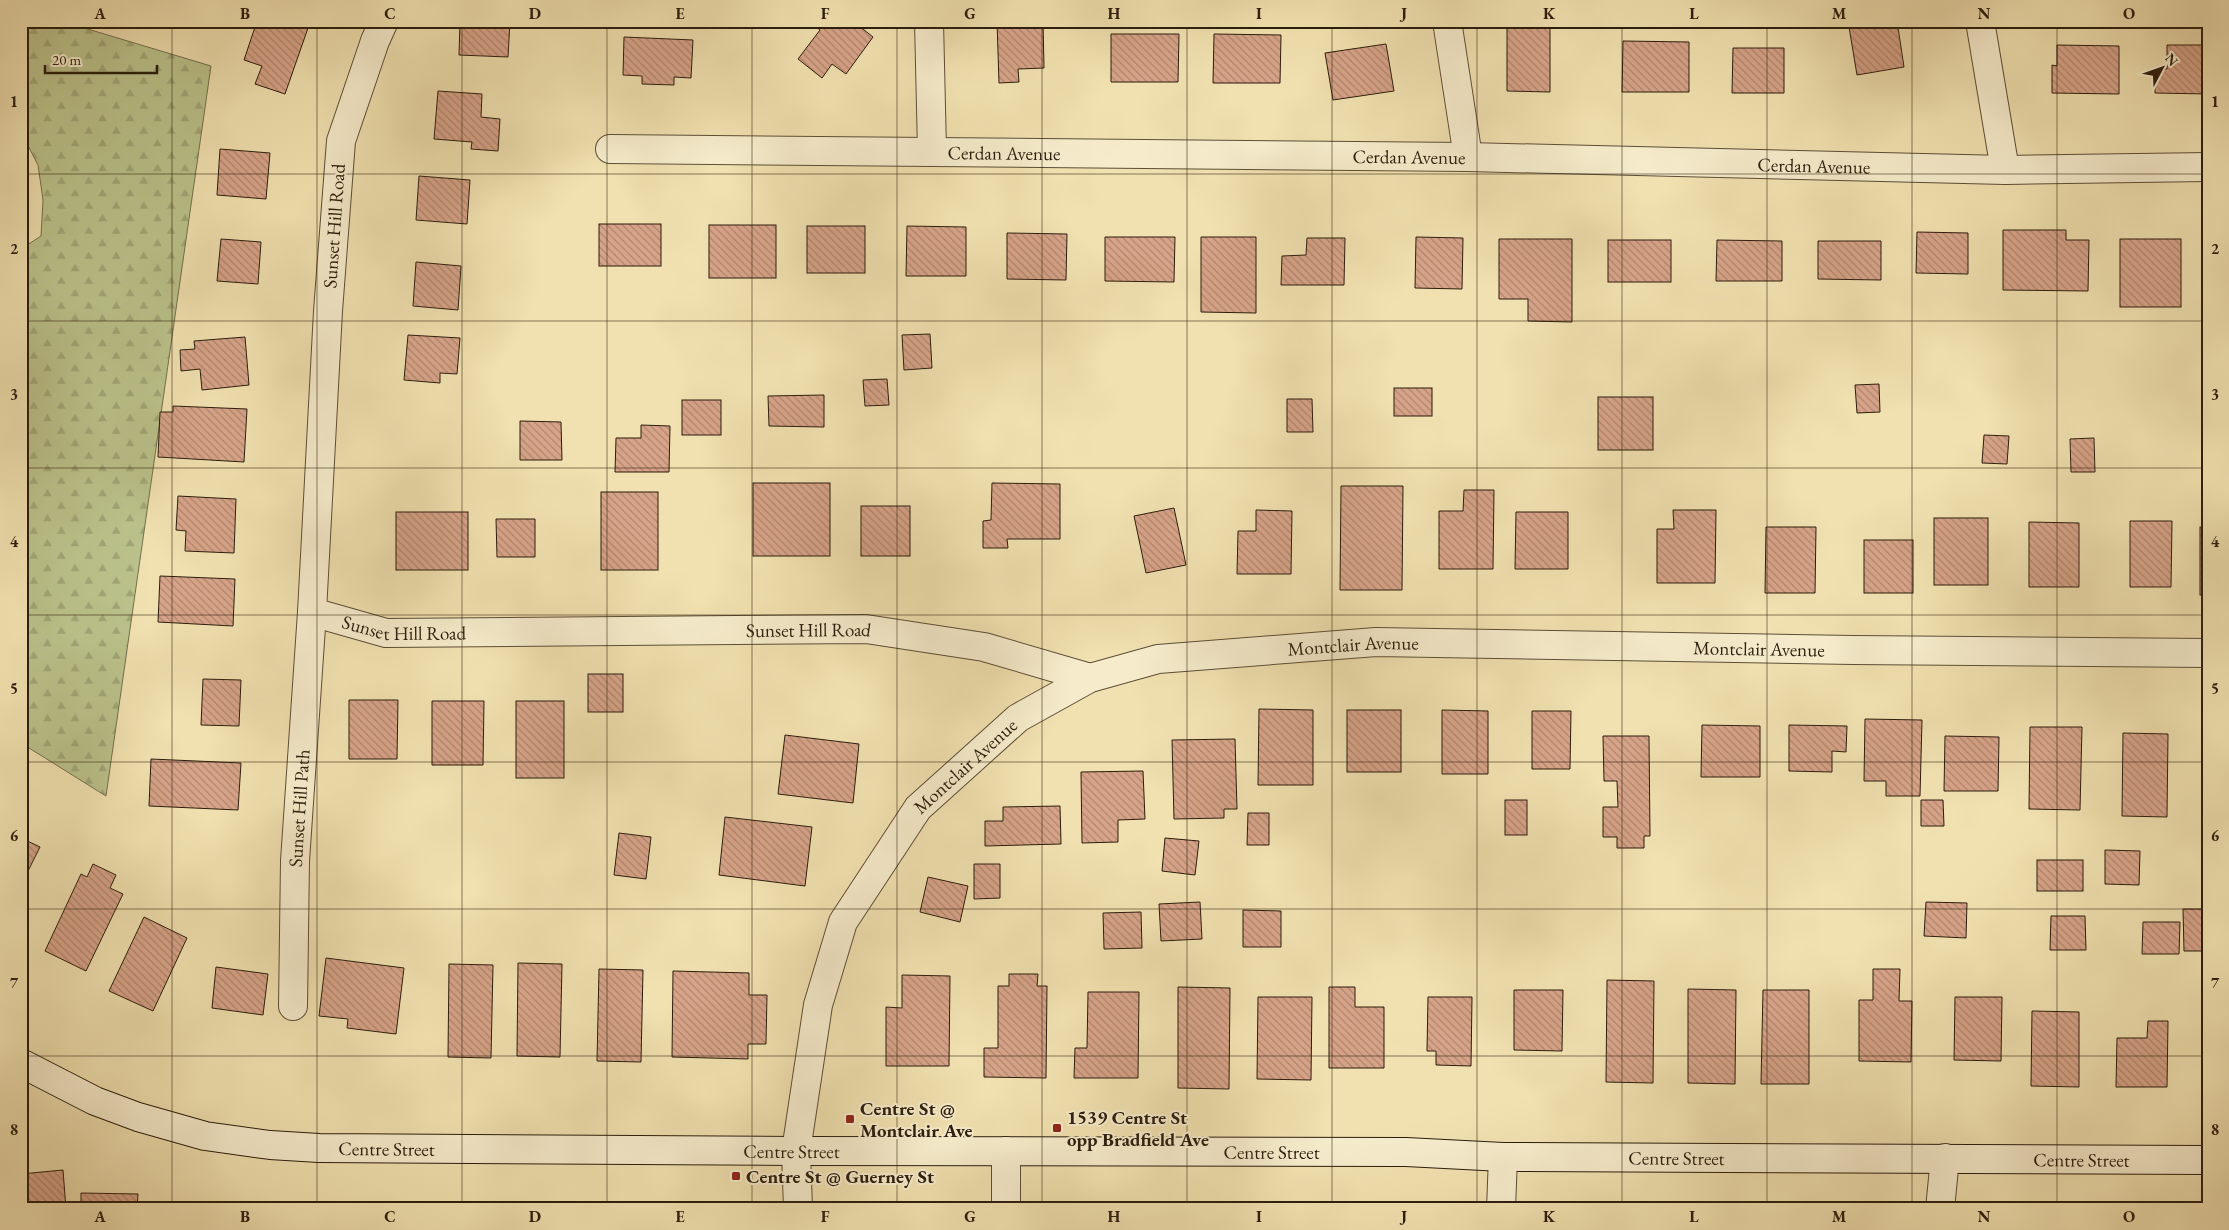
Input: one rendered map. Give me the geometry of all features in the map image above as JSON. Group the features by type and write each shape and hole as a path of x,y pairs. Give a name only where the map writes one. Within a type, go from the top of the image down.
{"street":[{"name":"Sunset Hill Road","path":"384,21 375,41 341,141 328,312 312,612 386,632 866,629 984,647 1090,678"},
{"path":"930,21 932,151"},
{"path":"1447,21 1468,157"},
{"path":"1980,21 2005,170"},
{"name":"Cerdan Avenue","path":"610,149 1468,157 2005,170 2208,167"},
{"name":"Sunset Hill Path","path":"293,1006 295,861 312,612"},
{"name":"Montclair Avenue","path":"798,1209 796,1151 818,1005 843,922 918,808 1018,718 1090,678 1158,660 1376,642 1843,650 2208,653"},
{"name":"Centre Street","path":"21,1063 95,1101 138,1117 204,1136 270,1145 319,1148 1406,1152 1503,1157 2208,1160"},
{"path":"1006,1151 1006,1209"},
{"path":"1501,1209 1503,1157"},
{"path":"1940,1209 1945,1158"}],"green space":[{"path":"21,21 61,21 211,66 106,796 21,743 21,249 41,236 43,200 38,165 21,132"}],"building":[{"path":"257,21 289,21 308,28 285,94 255,84 262,66 244,60"},
{"path":"460,21 510,21 508,57 459,55"},
{"path":"743,21 768,21 768,23 743,24"},
{"path":"809,21 853,21 873,37 846,74 832,64 822,78 798,59 820,30"},
{"path":"997,21 1043,21 1044,68 1018,69 1019,82 999,83"},
{"path":"1507,21 1550,21 1550,92 1507,91"},
{"path":"1884,21 1897,21 1904,67 1857,75 1849,27"},
{"path":"1111,34 1179,34 1178,82 1111,82"},
{"path":"1214,34 1281,35 1280,83 1213,83"},
{"path":"624,37 693,40 691,78 674,77 674,85 642,84 642,76 623,75"},
{"path":"1623,41 1689,42 1689,92 1622,92"},
{"path":"1386,44 1394,91 1333,100 1325,53"},
{"path":"2057,45 2119,46 2119,94 2052,93 2052,65 2057,66"},
{"path":"2167,45 2208,45 2208,94 2155,93 2155,69 2167,69"},
{"path":"1733,48 1784,48 1784,93 1732,93"},
{"path":"438,91 482,94 481,117 500,119 498,151 471,149 472,142 434,139"},
{"path":"220,149 270,153 266,199 217,195"},
{"path":"419,176 470,180 467,224 416,220"},
{"path":"599,224 661,224 661,266 599,266"},
{"path":"709,225 776,225 776,278 709,278"},
{"path":"807,226 865,226 865,273 807,273"},
{"path":"907,226 966,227 966,276 906,276"},
{"path":"2003,230 2066,230 2066,240 2089,240 2088,291 2003,290"},
{"path":"1917,232 1968,233 1968,274 1916,273"},
{"path":"1007,233 1067,234 1066,280 1007,279"},
{"path":"1105,237 1175,237 1174,282 1105,281"},
{"path":"1201,237 1256,237 1256,313 1201,312"},
{"path":"1416,237 1463,238 1462,289 1415,288"},
{"path":"1307,238 1345,238 1344,285 1281,285 1282,256 1306,255"},
{"path":"221,239 261,242 258,284 217,281"},
{"path":"1499,239 1572,239 1572,322 1528,321 1528,299 1499,299"},
{"path":"2120,239 2181,239 2181,307 2120,307"},
{"path":"1608,240 1671,240 1671,282 1608,282"},
{"path":"1717,240 1782,241 1782,281 1716,281"},
{"path":"1818,241 1881,241 1881,280 1818,279"},
{"path":"416,262 461,266 458,310 413,306"},
{"path":"930,334 932,368 904,370 902,335"},
{"path":"408,335 460,338 457,374 440,373 440,383 404,380"},
{"path":"245,337 249,385 202,390 200,369 181,371 180,350 195,349 194,341"},
{"path":"2205,346 2208,346 2208,369 2205,368"},
{"path":"887,379 889,405 865,406 863,380"},
{"path":"1879,384 1880,412 1857,413 1855,385"},
{"path":"1394,388 1432,388 1432,416 1394,416"},
{"path":"824,395 824,427 769,426 768,396"},
{"path":"1598,397 1653,397 1653,450 1598,450"},
{"path":"1287,399 1312,399 1313,432 1287,432"},
{"path":"682,400 721,400 721,435 682,435"},
{"path":"173,406 247,409 244,462 158,457 160,412 173,412"},
{"path":"520,421 561,422 562,460 520,460"},
{"path":"641,425 670,426 669,472 615,472 616,438 641,438"},
{"path":"1984,435 2009,436 2007,464 1982,463"},
{"path":"2094,438 2095,472 2071,472 2070,439"},
{"path":"753,483 830,483 830,556 753,556"},
{"path":"992,483 1060,484 1060,539 1007,539 1008,548 983,548 983,521 991,520"},
{"path":"1341,486 1403,486 1402,590 1340,590"},
{"path":"1464,490 1494,490 1493,569 1439,569 1439,511 1463,511"},
{"path":"601,492 658,492 658,570 601,570"},
{"path":"178,496 236,499 234,553 185,551 186,531 176,530"},
{"path":"861,506 910,506 910,556 861,556"},
{"path":"1174,508 1186,565 1146,573 1134,516"},
{"path":"1256,510 1292,511 1291,574 1237,574 1238,531 1256,531"},
{"path":"1673,510 1716,510 1715,583 1657,583 1657,529 1674,529"},
{"path":"396,512 468,512 468,570 396,570"},
{"path":"1516,512 1568,512 1568,569 1515,569"},
{"path":"1934,518 1988,518 1988,585 1934,585"},
{"path":"496,519 535,519 535,557 497,557"},
{"path":"2130,521 2172,521 2171,587 2130,587"},
{"path":"2029,522 2079,523 2079,587 2029,587"},
{"path":"1766,527 1816,527 1815,593 1765,593"},
{"path":"2200,527 2208,527 2208,595 2200,595"},
{"path":"1864,540 1913,540 1913,593 1864,593"},
{"path":"160,576 235,579 233,626 158,622"},
{"path":"588,674 623,674 623,712 588,712"},
{"path":"203,679 241,680 239,726 201,725"},
{"path":"349,700 398,700 397,759 349,759"},
{"path":"432,701 484,701 483,765 432,765"},
{"path":"516,701 564,701 564,778 516,778"},
{"path":"1259,709 1313,710 1313,785 1258,785"},
{"path":"1347,710 1401,710 1401,772 1347,772"},
{"path":"1442,710 1488,711 1488,774 1442,774"},
{"path":"1532,711 1571,711 1570,769 1532,769"},
{"path":"1865,719 1922,720 1920,796 1886,796 1886,781 1864,781"},
{"path":"1702,725 1760,726 1760,777 1701,777"},
{"path":"1789,725 1847,726 1846,752 1832,751 1832,772 1789,771"},
{"path":"2030,727 2082,727 2080,810 2029,809"},
{"path":"2123,733 2168,734 2167,817 2122,816"},
{"path":"785,735 859,744 853,803 778,794"},
{"path":"1603,736 1649,736 1650,836 1644,836 1644,848 1617,848 1617,837 1603,837 1603,807 1618,807 1617,781 1604,781"},
{"path":"1945,736 1999,737 1998,791 1944,791"},
{"path":"1235,739 1237,809 1224,809 1224,818 1174,819 1172,740"},
{"path":"151,759 241,763 238,810 149,806"},
{"path":"1143,771 1145,819 1118,820 1118,842 1082,843 1081,772"},
{"path":"1505,800 1527,800 1527,835 1505,835"},
{"path":"1921,800 1943,800 1944,826 1921,826"},
{"path":"1060,806 1061,844 985,846 985,821 1003,821 1003,807"},
{"path":"1248,813 1269,813 1269,845 1247,845"},
{"path":"725,817 812,827 805,886 719,875"},
{"path":"619,833 651,837 646,879 614,875"},
{"path":"21,838 40,847 21,885"},
{"path":"1165,838 1199,841 1195,875 1162,871"},
{"path":"2105,850 2140,851 2139,885 2105,884"},
{"path":"2037,860 2083,860 2083,891 2037,891"},
{"path":"93,864 116,875 110,888 123,894 86,971 45,951 81,874 87,877"},
{"path":"974,864 1000,864 1000,898 974,899"},
{"path":"928,877 968,886 960,922 920,912"},
{"path":"1200,902 1202,939 1161,941 1159,904"},
{"path":"1926,902 1967,903 1966,938 1924,936"},
{"path":"2183,909 2208,909 2208,951 2184,951"},
{"path":"1243,910 1281,911 1281,947 1243,947"},
{"path":"1141,912 1142,948 1104,949 1103,913"},
{"path":"2051,916 2085,916 2086,950 2050,950"},
{"path":"144,917 187,938 153,1011 109,991"},
{"path":"2143,922 2180,922 2179,954 2142,954"},
{"path":"326,958 404,968 396,1034 347,1028 348,1019 319,1016"},
{"path":"518,963 562,964 560,1057 517,1056"},
{"path":"449,964 493,965 491,1058 448,1057"},
{"path":"216,967 268,974 263,1015 212,1008"},
{"path":"599,969 643,970 641,1062 597,1061"},
{"path":"1873,969 1900,969 1899,1001 1912,1001 1911,1062 1859,1061 1859,1000 1873,1000"},
{"path":"673,971 749,973 749,995 767,995 766,1044 748,1044 748,1059 672,1057"},
{"path":"1009,974 1038,974 1037,986 1047,986 1046,1078 984,1077 984,1048 998,1048 998,986 1009,986"},
{"path":"902,975 950,976 949,1066 886,1066 886,1007 902,1008"},
{"path":"1607,980 1654,981 1653,1083 1606,1082"},
{"path":"1178,987 1230,988 1229,1089 1178,1088"},
{"path":"1329,987 1355,987 1355,1007 1384,1007 1384,1068 1329,1068"},
{"path":"1688,989 1736,990 1735,1084 1688,1083"},
{"path":"1514,990 1563,990 1562,1051 1514,1050"},
{"path":"1763,990 1809,990 1809,1084 1761,1084"},
{"path":"1088,992 1139,992 1138,1078 1074,1078 1075,1048 1087,1048"},
{"path":"1258,997 1312,997 1311,1080 1257,1079"},
{"path":"1428,997 1472,997 1471,1066 1436,1065 1436,1051 1427,1051"},
{"path":"1955,997 2002,997 2001,1061 1954,1060"},
{"path":"2032,1011 2079,1012 2079,1087 2031,1086"},
{"path":"2148,1021 2168,1021 2167,1087 2116,1087 2117,1038 2147,1038"},
{"path":"63,1170 66,1209 21,1209 21,1174"},
{"path":"81,1193 138,1194 137,1209 81,1209"}],"place":[{"name":"Centre St @ Montclair Ave","path":"850,1119"},
{"name":"1539 Centre St opp Bradfield Ave","path":"1057,1128"},
{"name":"Centre St @ Guerney St","path":"736,1176"}]}
